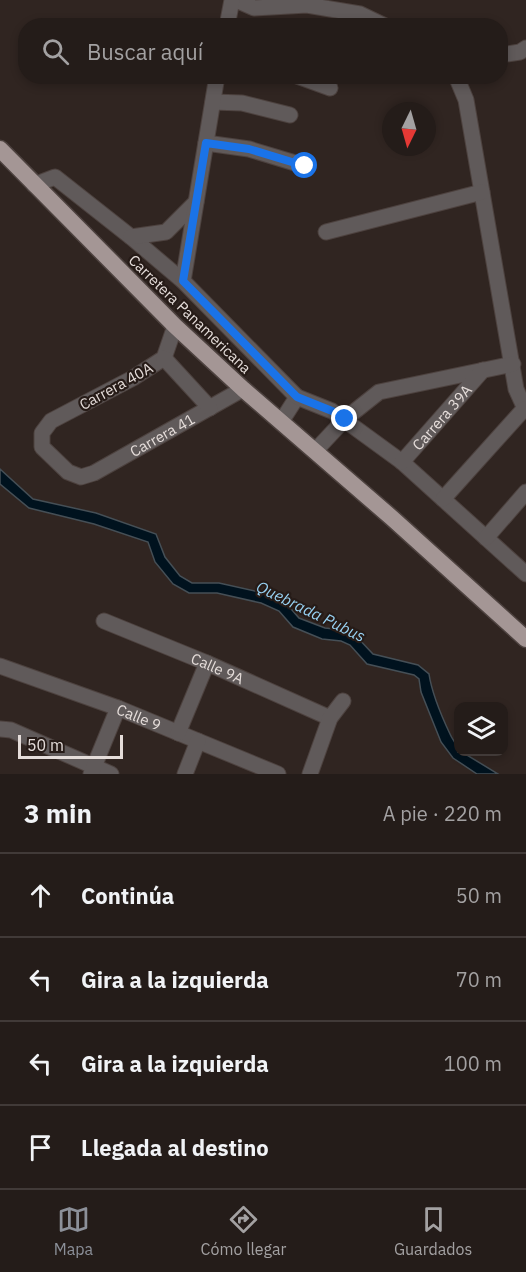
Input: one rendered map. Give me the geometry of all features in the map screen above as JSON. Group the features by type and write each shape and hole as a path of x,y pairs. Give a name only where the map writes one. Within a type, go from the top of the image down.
{"highway":[{"name":"Carretera Panamericana","path":"0,149 175,326 526,639"}],"street":[{"path":"229,18 234,0 254,8 307,3 360,14 368,18"},
{"path":"508,54 520,52 526,48"},
{"path":"183,281 216,84"},
{"path":"321,84 330,87"},
{"path":"443,499 525,410 516,389 466,100 459,84"},
{"path":"213,102 242,103 290,115"},
{"path":"206,143 249,149 305,166"},
{"path":"34,184 55,177 131,237 183,281 297,397 332,411 345,419 402,462 526,574"},
{"path":"326,232 482,192"},
{"path":"131,237 166,232 196,202"},
{"name":"Carrera 40A","path":"81,477 68,472 42,447 42,433 51,422 133,378 164,358 175,326"},
{"path":"164,358 210,408"},
{"path":"315,451 345,419 379,392 513,364"},
{"name":"Carrera 39A","path":"402,462 483,370"},
{"name":"Carrera 41","path":"81,477 94,473 243,389"},
{"path":"281,422 297,397"},
{"path":"486,538 526,492"},
{"name":"Calle 9A","path":"104,621 207,663 330,718"},
{"path":"178,733 207,663"},
{"name":"Calle 9","path":"0,666 118,708 278,774"},
{"path":"310,774 330,718 343,701"},
{"path":"93,770 118,708"},
{"path":"0,729 10,730 93,770 111,774"},
{"path":"185,774 198,741"}],"water":[{"path":"0,469 33,499 96,513 156,534 165,557 180,576 192,583 219,583 264,593 286,603 299,618 325,628 344,630 357,637 373,654 418,665 429,674 437,704 454,741 454,756 469,756 498,774 477,774 453,758 441,742 421,692 419,679 414,675 367,664 350,645 341,641 322,639 293,627 279,611 261,603 217,593 189,593 173,584 155,562 148,542 94,524 29,508 0,484"}],"route":[{"path":"305,166 249,149 206,143 183,281 297,397 332,411 345,419"}],"water label":[{"name":"Quebrada Pubus","path":"311,611"}]}
